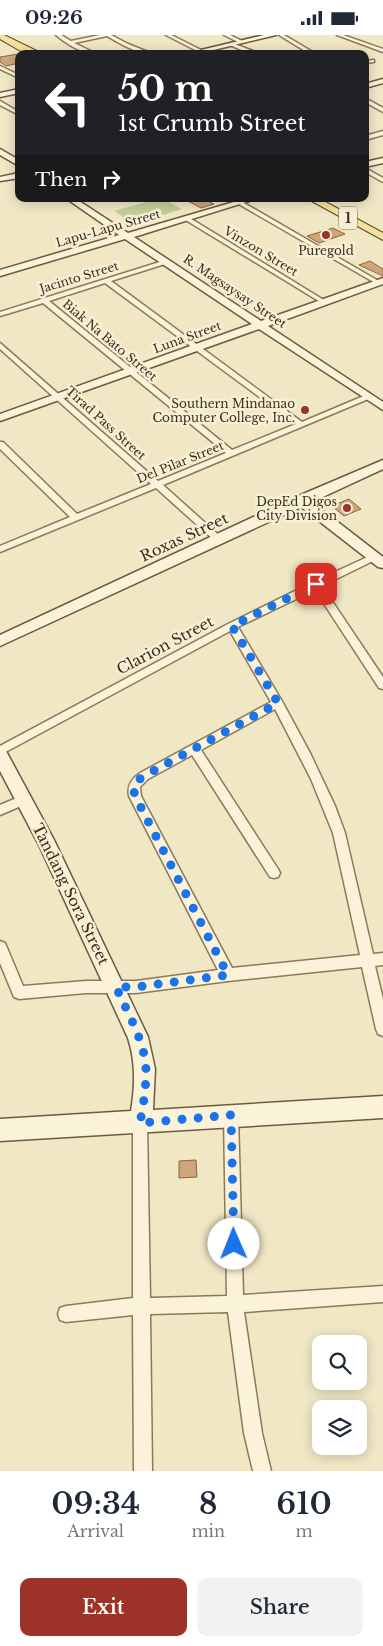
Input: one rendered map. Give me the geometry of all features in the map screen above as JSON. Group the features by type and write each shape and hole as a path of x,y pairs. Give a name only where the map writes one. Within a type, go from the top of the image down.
{"main road":[{"path":"10,35 37,50"},
{"path":"0,36 25,50"},
{"name":"1","path":"318,202 383,237"}],"street":[{"path":"58,35 69,43 86,50"},
{"path":"69,43 107,35 140,50"},
{"path":"168,35 199,50"},
{"path":"226,35 242,42"},
{"path":"205,50 272,35"},
{"path":"281,35 307,50"},
{"path":"339,35 383,51"},
{"path":"232,44 246,50"},
{"path":"0,67 15,75"},
{"path":"369,85 383,81"},
{"path":"0,95 15,92"},
{"path":"369,102 381,109"},
{"path":"0,103 15,112"},
{"path":"372,110 381,109"},
{"path":"369,137 383,133"},
{"path":"0,151 15,161"},
{"path":"369,164 383,160"},
{"path":"369,173 383,180"},
{"path":"0,179 15,176"},
{"name":"R. Magsaysay Street","path":"76,202 383,407"},
{"name":"Lapu-Lapu Street","path":"0,273 127,236 233,202"},
{"path":"238,202 381,282"},
{"name":"Vinzon Street","path":"186,218 324,302"},
{"name":"Jacinto Street","path":"0,314 166,262"},
{"path":"106,281 195,349 302,425"},
{"name":"Luna Street","path":"0,418 381,282"},
{"name":"Biak Na Bato Street","path":"44,300 232,454"},
{"name":"Tirad Pass Street","path":"0,345 218,539"},
{"name":"Del Pilar Street","path":"0,549 369,397"},
{"path":"0,444 76,518"},
{"name":"Roxas Street","path":"0,641 301,500 383,464"},
{"path":"301,500 379,560"},
{"name":"Clarion Street","path":"0,751 232,626 316,584 379,560"},
{"path":"316,584 383,685"},
{"path":"232,626 278,703 331,809 339,833 383,1029"},
{"path":"228,975 134,792 138,780 278,703"},
{"path":"194,748 274,873"},
{"name":"Tandang Sora Street","path":"0,755 116,987 138,1037 146,1065 146,1086 140,1123"},
{"path":"0,810 24,800"},
{"path":"0,947 19,993 86,987 136,987 228,975 383,959"},
{"path":"0,1130 383,1107"},
{"path":"231,1115 235,1304 253,1433 262,1471"},
{"path":"140,1123 140,1307 143,1471"},
{"path":"66,1314 140,1307 235,1304 383,1294"}],"green space":[{"path":"146,202 169,202 182,209 134,224 114,211"}],"building":[{"path":"15,55 15,64 6,66 0,62 0,57"},
{"path":"190,202 210,202 214,204 201,208"},
{"name":"Puregold","path":"333,228 345,234 319,243 307,236"},
{"path":"370,261 383,269 383,276 359,265"},
{"name":"DepEd Digos City Division","path":"349,499 361,509 344,516 332,506"},
{"path":"196,1160 197,1177 179,1178 179,1161"}],"place":[{"name":"Puregold","path":"326,235"},
{"name":"Southern Mindanao Computer College, Inc.","path":"305,410"},
{"name":"DepEd Digos City Division","path":"347,508"}],"route":[{"path":"234,1244 231,1115 140,1123 146,1086 146,1065 138,1037 116,987 136,987 228,975 135,796 134,788 138,780 144,776 278,703 232,626 316,584"}]}
